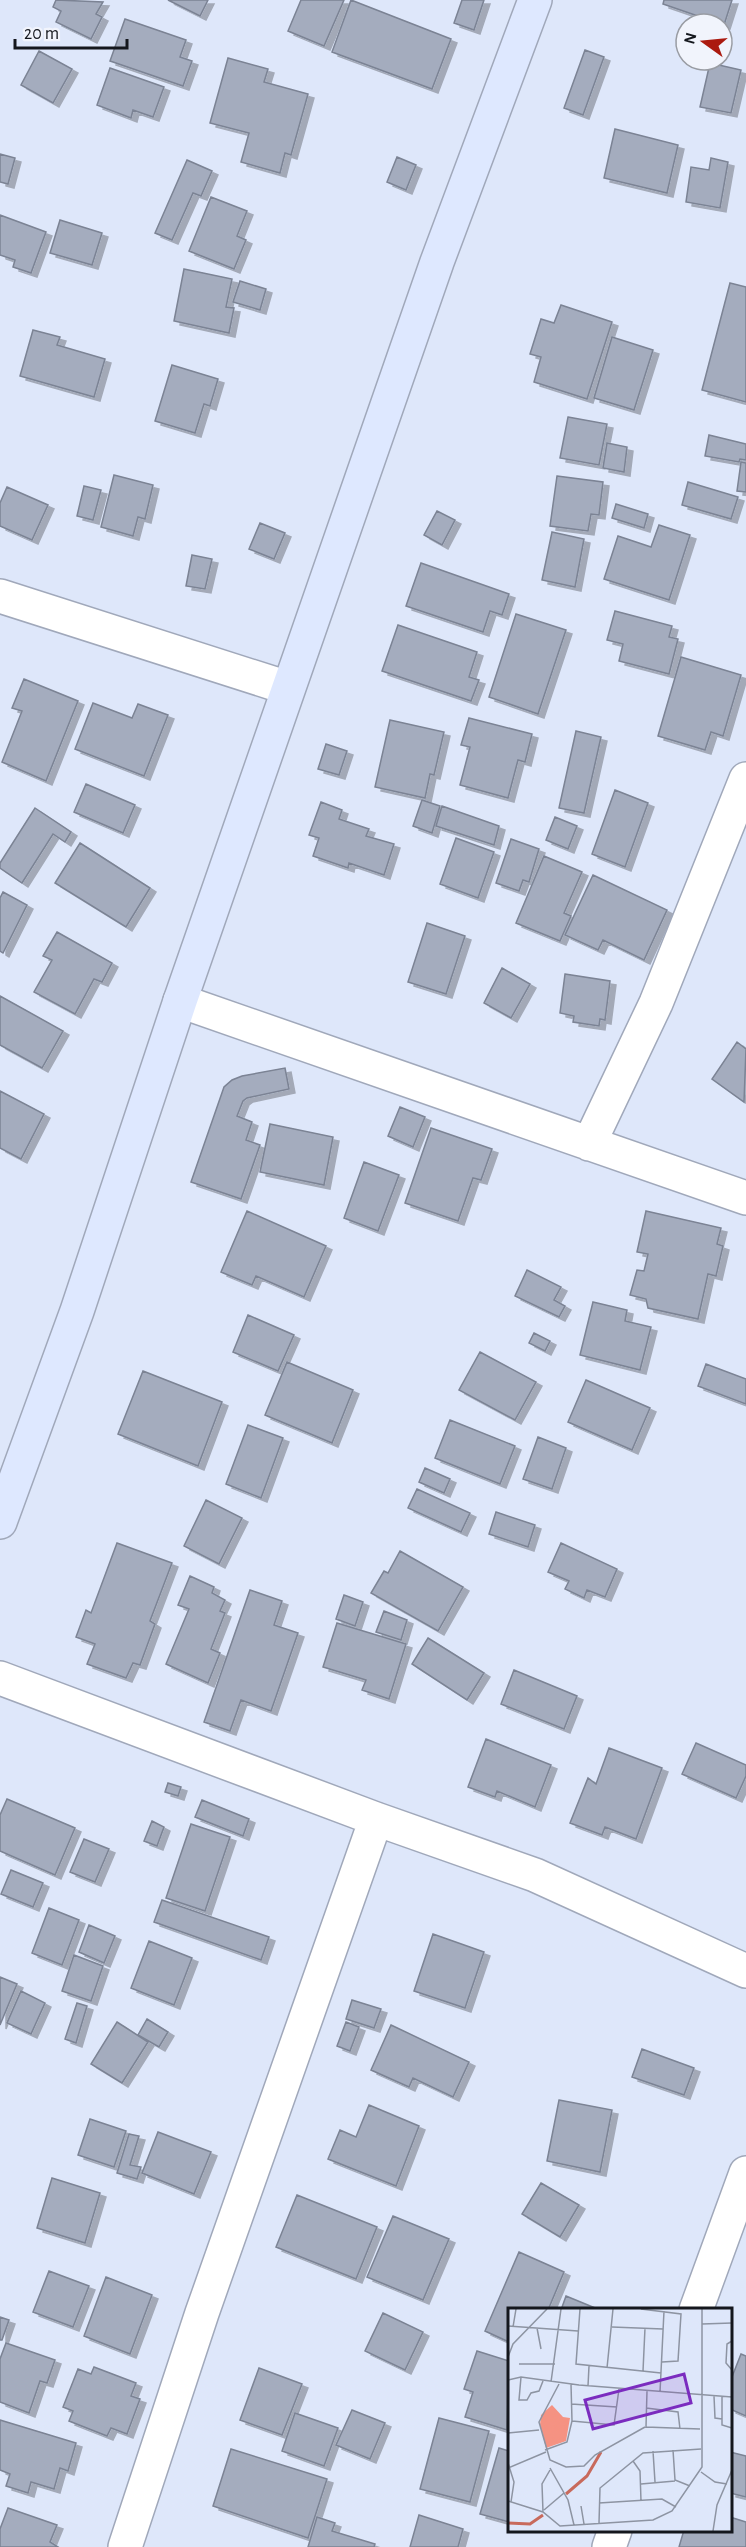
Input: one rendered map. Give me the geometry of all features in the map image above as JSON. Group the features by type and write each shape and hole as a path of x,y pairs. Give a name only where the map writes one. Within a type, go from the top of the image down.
{"street":[{"path":"0,1522 77,1311 180,1001 437,262 534,0"},
{"path":"0,596 288,688"},
{"path":"589,1144 656,1003 746,779"},
{"path":"180,1001 746,1198"},
{"path":"0,1678 376,1819 536,1875 746,1971"},
{"path":"125,2547 202,2313 376,1819"},
{"path":"697,2308 746,2172"},
{"path":"609,2547 614,2532"}],"building":[{"path":"56,0 103,2 96,14 102,17 91,39 56,22 61,11 53,7"},
{"path":"168,0 208,0 200,16"},
{"path":"301,0 344,0 324,46 288,31"},
{"path":"351,0 451,39 432,89 332,52"},
{"path":"462,0 484,0 474,30 454,23"},
{"path":"664,0 732,0 728,12 686,12 663,4"},
{"path":"125,19 186,40 180,57 192,61 183,86 110,61"},
{"path":"585,50 604,57 583,115 564,108"},
{"path":"39,51 72,69 53,103 21,85"},
{"path":"228,58 268,69 264,82 308,94 291,155 285,153 280,173 241,162 249,133 210,123"},
{"path":"110,68 164,87 153,117 133,110 131,118 97,105"},
{"path":"734,68 741,70 731,113 700,107 708,72 734,72"},
{"path":"615,129 678,145 667,193 604,178"},
{"path":"0,154 15,158 8,184 0,182"},
{"path":"397,157 416,165 406,190 387,182"},
{"path":"711,158 728,162 720,208 686,202 691,167 709,170"},
{"path":"187,160 212,171 201,196 193,193 172,240 155,233"},
{"path":"211,197 247,211 237,236 246,240 234,269 189,251"},
{"path":"0,215 46,232 31,273 13,267 15,260 0,255"},
{"path":"60,220 102,233 92,265 50,253"},
{"path":"184,269 232,279 226,307 234,308 229,333 174,321"},
{"path":"240,281 266,289 260,310 233,302"},
{"path":"730,283 746,287 746,402 702,390"},
{"path":"561,305 612,322 587,399 534,382 541,357 530,354 541,319 554,323"},
{"path":"33,330 60,337 57,345 105,359 94,397 20,376"},
{"path":"612,337 653,350 634,410 594,398"},
{"path":"172,365 218,379 210,406 204,404 195,433 155,421"},
{"path":"568,417 607,424 599,465 560,458"},
{"path":"709,435 746,444 746,460 740,459 739,462 705,456"},
{"path":"607,443 627,447 624,472 603,468"},
{"path":"741,462 746,463 746,492 737,491"},
{"path":"114,475 153,485 145,519 138,517 133,536 101,527"},
{"path":"557,476 603,482 599,515 591,514 588,531 550,526"},
{"path":"688,482 738,497 731,519 682,505"},
{"path":"84,486 101,490 93,520 77,516"},
{"path":"7,487 48,505 32,540 0,526 0,503"},
{"path":"616,504 648,514 644,528 612,518"},
{"path":"437,511 455,520 442,545 424,535"},
{"path":"260,523 285,533 274,559 249,549"},
{"path":"659,525 690,535 669,600 604,579 618,536 651,547"},
{"path":"552,532 584,539 575,587 542,580"},
{"path":"192,555 212,559 205,589 186,586"},
{"path":"421,563 509,594 502,615 490,611 483,632 406,606"},
{"path":"615,611 672,626 669,637 678,639 669,674 619,661 623,644 607,640"},
{"path":"516,614 566,630 538,714 489,697"},
{"path":"398,625 477,652 469,677 479,680 471,701 382,671"},
{"path":"681,657 741,675 723,736 711,732 705,750 658,736"},
{"path":"24,679 78,701 46,781 2,762 22,711 12,708"},
{"path":"93,703 132,718 138,704 168,715 144,776 75,749"},
{"path":"469,718 532,734 525,762 518,760 508,798 460,785 470,747 461,745"},
{"path":"390,720 444,732 434,775 430,774 425,798 375,787"},
{"path":"576,731 601,737 584,813 559,808"},
{"path":"326,744 347,751 339,775 318,769"},
{"path":"86,784 135,805 123,833 74,812"},
{"path":"615,790 648,803 625,867 592,854"},
{"path":"422,800 440,806 432,833 413,826"},
{"path":"321,802 342,810 339,819 369,829 366,836 394,844 384,875 349,863 348,868 313,856 319,838 309,835"},
{"path":"442,806 499,826 494,845 436,826"},
{"path":"35,808 71,832 65,842 53,834 22,883 0,868 0,863"},
{"path":"555,817 577,826 568,849 546,840"},
{"path":"456,838 494,852 478,898 440,884"},
{"path":"511,839 539,849 529,882 523,880 519,891 496,883"},
{"path":"80,843 150,888 126,927 55,883"},
{"path":"544,856 582,872 564,913 571,916 560,941 516,923"},
{"path":"593,875 667,910 644,960 603,940 598,950 565,935"},
{"path":"3,892 27,905 3,953 0,951 0,898"},
{"path":"427,923 465,936 446,994 408,982"},
{"path":"57,932 112,963 102,982 94,979 75,1014 34,992 52,960 43,956"},
{"path":"502,968 530,984 511,1018 484,1003"},
{"path":"565,974 610,981 605,1020 600,1019 599,1026 573,1022 574,1016 560,1013"},
{"path":"0,996 63,1031 42,1068 0,1045"},
{"path":"737,1042 746,1049 744,1102 712,1079"},
{"path":"285,1068 289,1089 247,1098 243,1101 237,1116 252,1122 246,1140 260,1145 241,1199 191,1182 224,1087 232,1080 242,1076"},
{"path":"0,1091 44,1114 21,1159 0,1148"},
{"path":"400,1107 425,1117 413,1147 388,1136"},
{"path":"270,1124 333,1137 324,1185 260,1172"},
{"path":"431,1128 492,1149 481,1180 473,1178 458,1221 405,1203"},
{"path":"364,1162 399,1175 378,1231 344,1218"},
{"path":"247,1211 326,1246 304,1297 256,1276 252,1285 221,1272"},
{"path":"646,1211 721,1228 717,1244 723,1246 716,1276 708,1274 698,1319 648,1308 646,1299 630,1295 637,1270 644,1271 648,1254 637,1252"},
{"path":"527,1270 561,1287 554,1300 565,1306 559,1317 515,1296"},
{"path":"593,1302 627,1310 625,1321 651,1327 640,1370 580,1355"},
{"path":"248,1315 294,1335 278,1371 233,1352"},
{"path":"534,1333 550,1341 545,1351 529,1343"},
{"path":"480,1352 536,1382 515,1420 459,1390"},
{"path":"287,1362 353,1390 332,1443 265,1415"},
{"path":"706,1364 746,1379 746,1404 698,1386"},
{"path":"143,1371 222,1402 198,1466 118,1434"},
{"path":"586,1380 650,1408 632,1450 568,1422"},
{"path":"450,1420 515,1446 500,1484 435,1458"},
{"path":"248,1425 283,1438 261,1498 226,1484"},
{"path":"538,1437 566,1448 552,1489 523,1479"},
{"path":"425,1468 450,1479 444,1493 419,1482"},
{"path":"417,1489 470,1513 461,1532 408,1508"},
{"path":"206,1500 242,1518 219,1564 184,1546"},
{"path":"496,1512 535,1525 528,1547 489,1534"},
{"path":"117,1543 172,1563 150,1621 155,1624 140,1665 133,1663 126,1678 87,1664 95,1644 76,1637 86,1610 91,1613"},
{"path":"561,1543 617,1569 605,1597 587,1590 584,1598 565,1589 569,1581 548,1572"},
{"path":"400,1551 463,1587 438,1631 371,1593 384,1571 388,1573"},
{"path":"190,1576 214,1587 212,1593 225,1600 220,1611 225,1613 211,1649 220,1653 208,1683 166,1664 189,1609 178,1605"},
{"path":"250,1590 282,1601 274,1625 298,1633 271,1711 241,1700 230,1731 204,1722"},
{"path":"344,1595 363,1602 355,1626 336,1619"},
{"path":"384,1611 407,1620 401,1640 376,1632"},
{"path":"337,1623 406,1644 389,1699 362,1690 366,1680 323,1667"},
{"path":"428,1638 484,1673 467,1700 412,1664"},
{"path":"514,1670 577,1696 564,1729 501,1704"},
{"path":"486,1739 551,1765 535,1807 497,1791 495,1797 468,1787"},
{"path":"696,1743 746,1765 746,1776 736,1798 682,1774"},
{"path":"609,1748 662,1768 636,1839 605,1827 602,1835 570,1823 588,1778 596,1784"},
{"path":"168,1783 181,1787 178,1796 165,1792"},
{"path":"7,1799 75,1828 55,1875 0,1851 0,1815"},
{"path":"202,1800 249,1819 243,1836 195,1817"},
{"path":"152,1821 164,1827 157,1846 144,1841"},
{"path":"191,1824 230,1837 205,1911 166,1898"},
{"path":"84,1839 109,1849 95,1882 70,1872"},
{"path":"11,1870 43,1883 33,1907 1,1894"},
{"path":"162,1900 269,1937 261,1960 154,1922"},
{"path":"49,1908 79,1920 62,1965 32,1953"},
{"path":"89,1925 115,1936 104,1963 79,1952"},
{"path":"433,1934 484,1952 465,2008 414,1991"},
{"path":"149,1941 192,1958 174,2005 131,1988"},
{"path":"74,1955 103,1966 91,2001 62,1991"},
{"path":"0,1977 17,1984 0,2025"},
{"path":"21,1991 45,2003 31,2034 7,2023"},
{"path":"352,2000 381,2009 374,2028 346,2019"},
{"path":"77,2003 87,2006 76,2043 65,2039"},
{"path":"147,2019 168,2032 159,2047 138,2035"},
{"path":"117,2022 148,2042 122,2083 91,2064"},
{"path":"346,2022 359,2027 350,2051 337,2046"},
{"path":"391,2025 469,2062 453,2097 413,2078 409,2087 371,2070"},
{"path":"642,2049 694,2068 684,2095 632,2077"},
{"path":"559,2100 612,2110 600,2172 547,2161"},
{"path":"369,2105 419,2126 396,2186 328,2159 340,2130 356,2137"},
{"path":"90,2119 126,2131 114,2167 78,2155"},
{"path":"158,2132 211,2152 194,2194 142,2173"},
{"path":"129,2134 139,2136 130,2165 141,2167 137,2179 117,2173"},
{"path":"52,2178 100,2193 85,2243 37,2228"},
{"path":"541,2183 579,2205 560,2237 522,2214"},
{"path":"297,2195 377,2227 356,2279 276,2247"},
{"path":"393,2216 449,2239 423,2300 367,2277"},
{"path":"519,2252 564,2272 549,2308 508,2308 508,2342 485,2331"},
{"path":"49,2271 89,2286 73,2327 33,2312"},
{"path":"106,2277 152,2295 130,2354 84,2336"},
{"path":"566,2296 595,2308 562,2308"},
{"path":"383,2313 423,2332 405,2370 365,2351"},
{"path":"0,2317 9,2320 2,2340 0,2340"},
{"path":"6,2343 55,2360 47,2383 40,2381 29,2413 0,2402 0,2359"},
{"path":"477,2351 508,2361 507,2430 465,2417 473,2392 464,2389"},
{"path":"741,2354 746,2356 746,2416 731,2409 731,2379"},
{"path":"94,2367 136,2383 131,2396 140,2399 127,2434 111,2428 107,2436 69,2421 73,2411 63,2407 78,2369 91,2374"},
{"path":"259,2368 302,2384 282,2435 240,2420"},
{"path":"352,2410 385,2423 370,2459 336,2445"},
{"path":"295,2413 338,2428 324,2466 282,2451"},
{"path":"439,2418 489,2431 470,2502 420,2489"},
{"path":"0,2420 76,2443 68,2471 60,2468 54,2489 31,2482 28,2493 6,2486 10,2474 0,2470"},
{"path":"499,2448 508,2451 508,2522 480,2514"},
{"path":"231,2449 327,2479 308,2538 213,2506"},
{"path":"731,2452 746,2456 746,2497 731,2493"},
{"path":"8,2508 57,2525 50,2542 58,2547 0,2547 0,2529"},
{"path":"419,2515 463,2529 458,2547 410,2547"},
{"path":"317,2517 335,2523 332,2531 375,2544 374,2547 308,2547"},
{"path":"731,2517 746,2522 746,2547 679,2547 683,2532 731,2532"}]}
